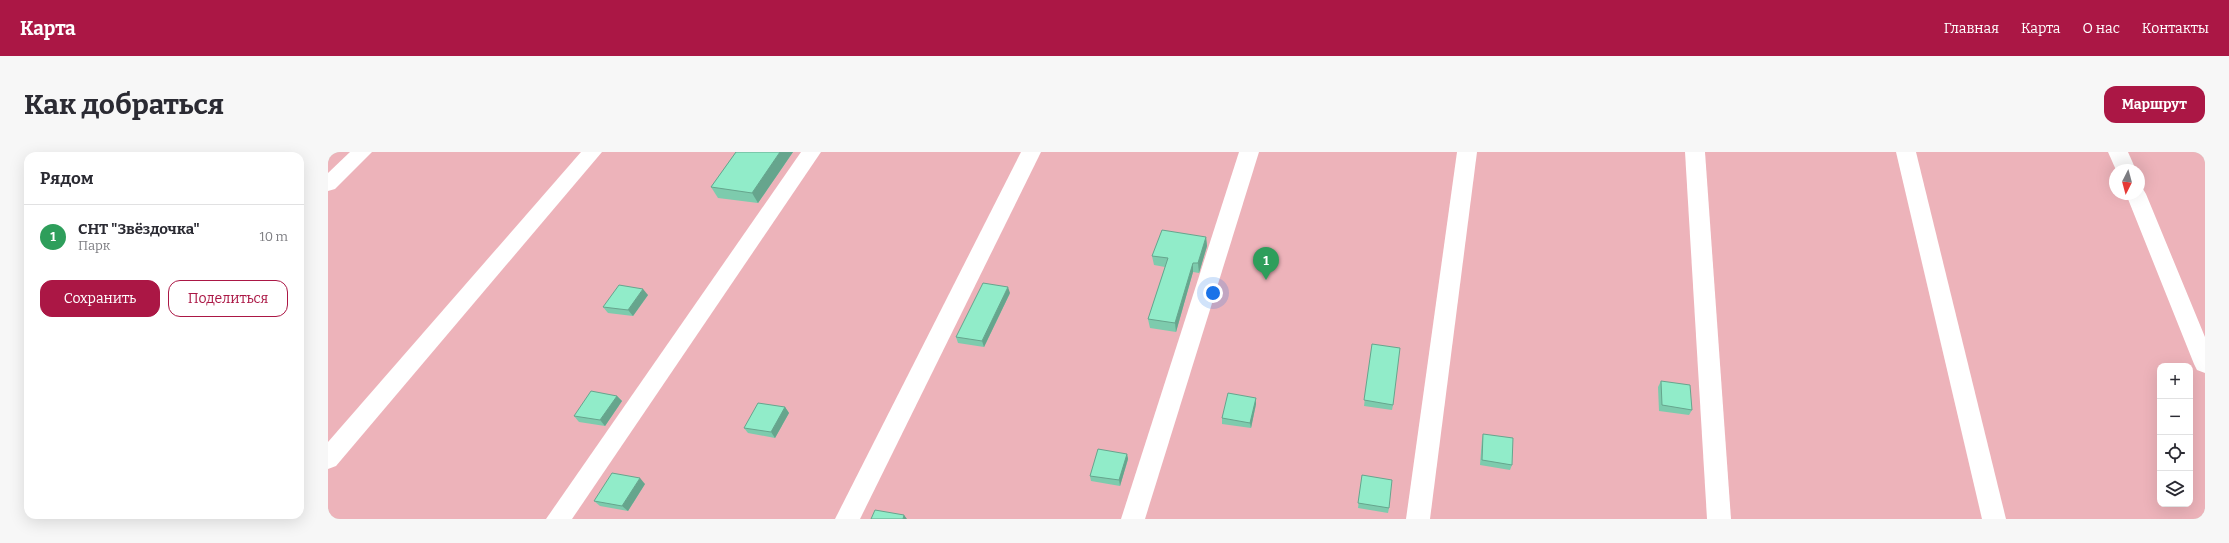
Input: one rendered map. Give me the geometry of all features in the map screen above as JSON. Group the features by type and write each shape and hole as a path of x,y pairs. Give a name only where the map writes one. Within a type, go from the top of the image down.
{"lane":[{"path":"328,184 362,152"},
{"path":"328,459 592,152"},
{"path":"558,519 811,152"},
{"path":"847,519 1031,152"},
{"path":"1133,519 1249,152"},
{"path":"1418,519 1467,152"},
{"path":"1695,152 1719,519"},
{"path":"1906,152 1994,519"},
{"path":"2118,152 2123,164"},
{"path":"2138,200 2205,364"}],"shaded area":[{"path":"328,152 2205,152 2205,519 328,519"}],"building":[{"path":"736,152 780,152 752,193 711,187"},
{"path":"1162,230 1206,237 1198,263 1193,263 1175,323 1148,319 1168,258 1152,256"},
{"path":"983,283 1008,287 982,341 956,337"},
{"path":"619,285 643,289 628,310 603,307"},
{"path":"1372,344 1400,348 1393,405 1364,400"},
{"path":"1661,381 1690,385 1692,410 1662,405"},
{"path":"591,391 617,396 600,420 574,416"},
{"path":"1228,393 1256,398 1250,423 1222,418"},
{"path":"758,403 785,407 771,432 744,428"},
{"path":"1483,434 1513,438 1512,465 1482,460"},
{"path":"1098,449 1127,454 1119,480 1090,476"},
{"path":"612,473 640,478 622,506 594,501"},
{"path":"1362,475 1392,480 1389,508 1358,503"},
{"path":"875,510 904,515 903,519 871,519"}],"place":[{"name":"СНТ \"Звёздочка\"","path":"1266,280"}]}
